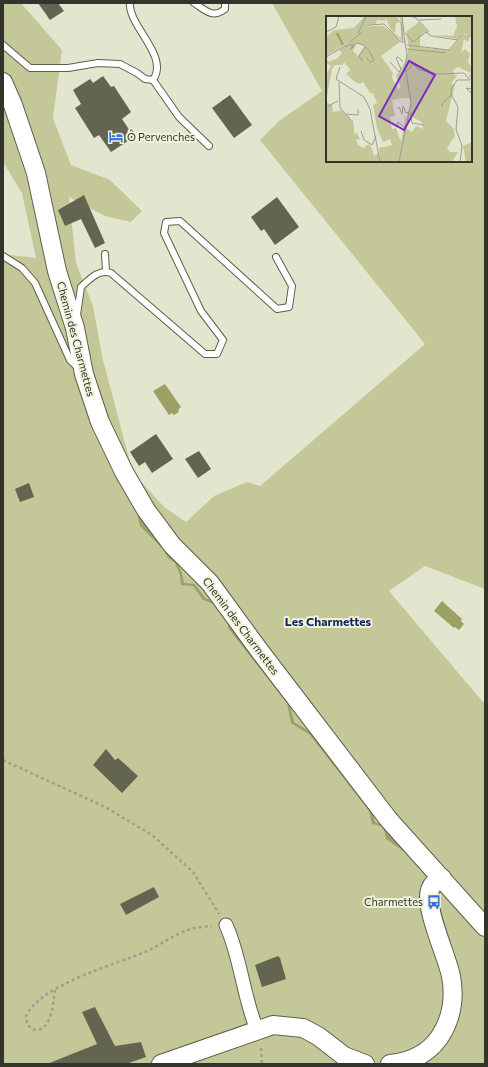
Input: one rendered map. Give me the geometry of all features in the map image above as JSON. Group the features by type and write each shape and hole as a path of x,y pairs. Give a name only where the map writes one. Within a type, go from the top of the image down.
{"street":[{"name":"Chemin des Charmettes","path":"3,82 13,105 36,174 57,271 75,328 84,374 100,422 124,472 146,510 172,545 210,583 264,657 437,881 485,927"},
{"path":"390,1064 414,1059 426,1052 436,1043 450,1017 453,998 451,976 430,908 429,892 437,881"},
{"path":"226,925 232,939 251,1015 257,1030"},
{"path":"161,1064 274,1024 302,1028 318,1036 344,1056 365,1064"}],"lane":[{"path":"130,3 134,16 157,62 158,71 153,80"},
{"path":"194,3 213,15 220,14 225,9 225,3"},
{"path":"3,44 30,68 68,68 98,63 120,64 145,79 153,80 179,117 209,146"},
{"path":"75,328 81,287 96,273 106,271 111,273 205,354 217,354 223,340 201,311 164,233 166,222 180,221 277,309 289,307 292,286 276,257"},
{"path":"105,254 106,271"},
{"path":"3,256 22,268 35,283 70,360 84,374"}],"path":[{"path":"3,760 105,807 152,835 193,872 226,925 191,929 148,950 72,980 56,990 34,1004 28,1012 26,1021 32,1029 39,1030 46,1025 49,1020 56,990"}],"shaded area":[{"path":"3,3 21,3 62,50 53,118 71,165 110,180 142,211 131,222 105,216 69,197 76,263 93,306 103,360 133,473 164,507 186,522 214,496 247,482 260,486 425,344 260,140 279,121 322,91 272,3 485,3 485,589 425,566 389,591 482,701 485,702 485,1064 3,1064 3,254 36,258 22,193 3,162"},
{"path":"165,384 181,407 178,410 179,412 174,415 172,413 169,415 153,391"},
{"path":"135,504 170,556 177,561 184,583 195,584 205,598 216,602 232,623 230,627 289,702 294,722 312,733 373,813 375,822 381,824 420,867 406,853 386,839 383,828 372,824 369,811 310,735 291,723 287,703 228,628 228,623 214,604 203,600 193,586 181,585 180,575 175,563 168,558 163,549 140,526"},
{"path":"442,601 462,619 461,621 464,624 459,630 455,627 454,628 434,611"}],"building":[{"path":"38,3 58,3 64,11 50,20"},
{"path":"103,76 111,87 114,86 131,112 122,119 134,137 111,152 99,135 94,138 75,108 81,104 73,90 90,79 93,83"},
{"path":"230,95 252,125 234,138 212,108"},
{"path":"84,195 105,243 95,248 81,219 65,226 58,210"},
{"path":"277,197 299,227 275,245 264,229 261,231 251,217"},
{"path":"156,434 173,459 152,473 145,462 139,466 130,452"},
{"path":"199,451 211,469 198,478 185,459"},
{"path":"29,483 34,497 20,502 15,489"},
{"path":"106,749 115,760 118,758 138,776 122,793 93,765"},
{"path":"154,887 159,897 126,915 120,904"},
{"path":"278,956 280,958 286,979 262,987 255,965"},
{"path":"95,1007 115,1046 141,1042 146,1057 126,1064 47,1064 97,1044 82,1012"}],"place":[{"name":"Ô Pervenches","path":"116,137"},
{"name":"Charmettes","path":"434,902"}],"district":[{"name":"Les Charmettes","path":"328,622"}]}
